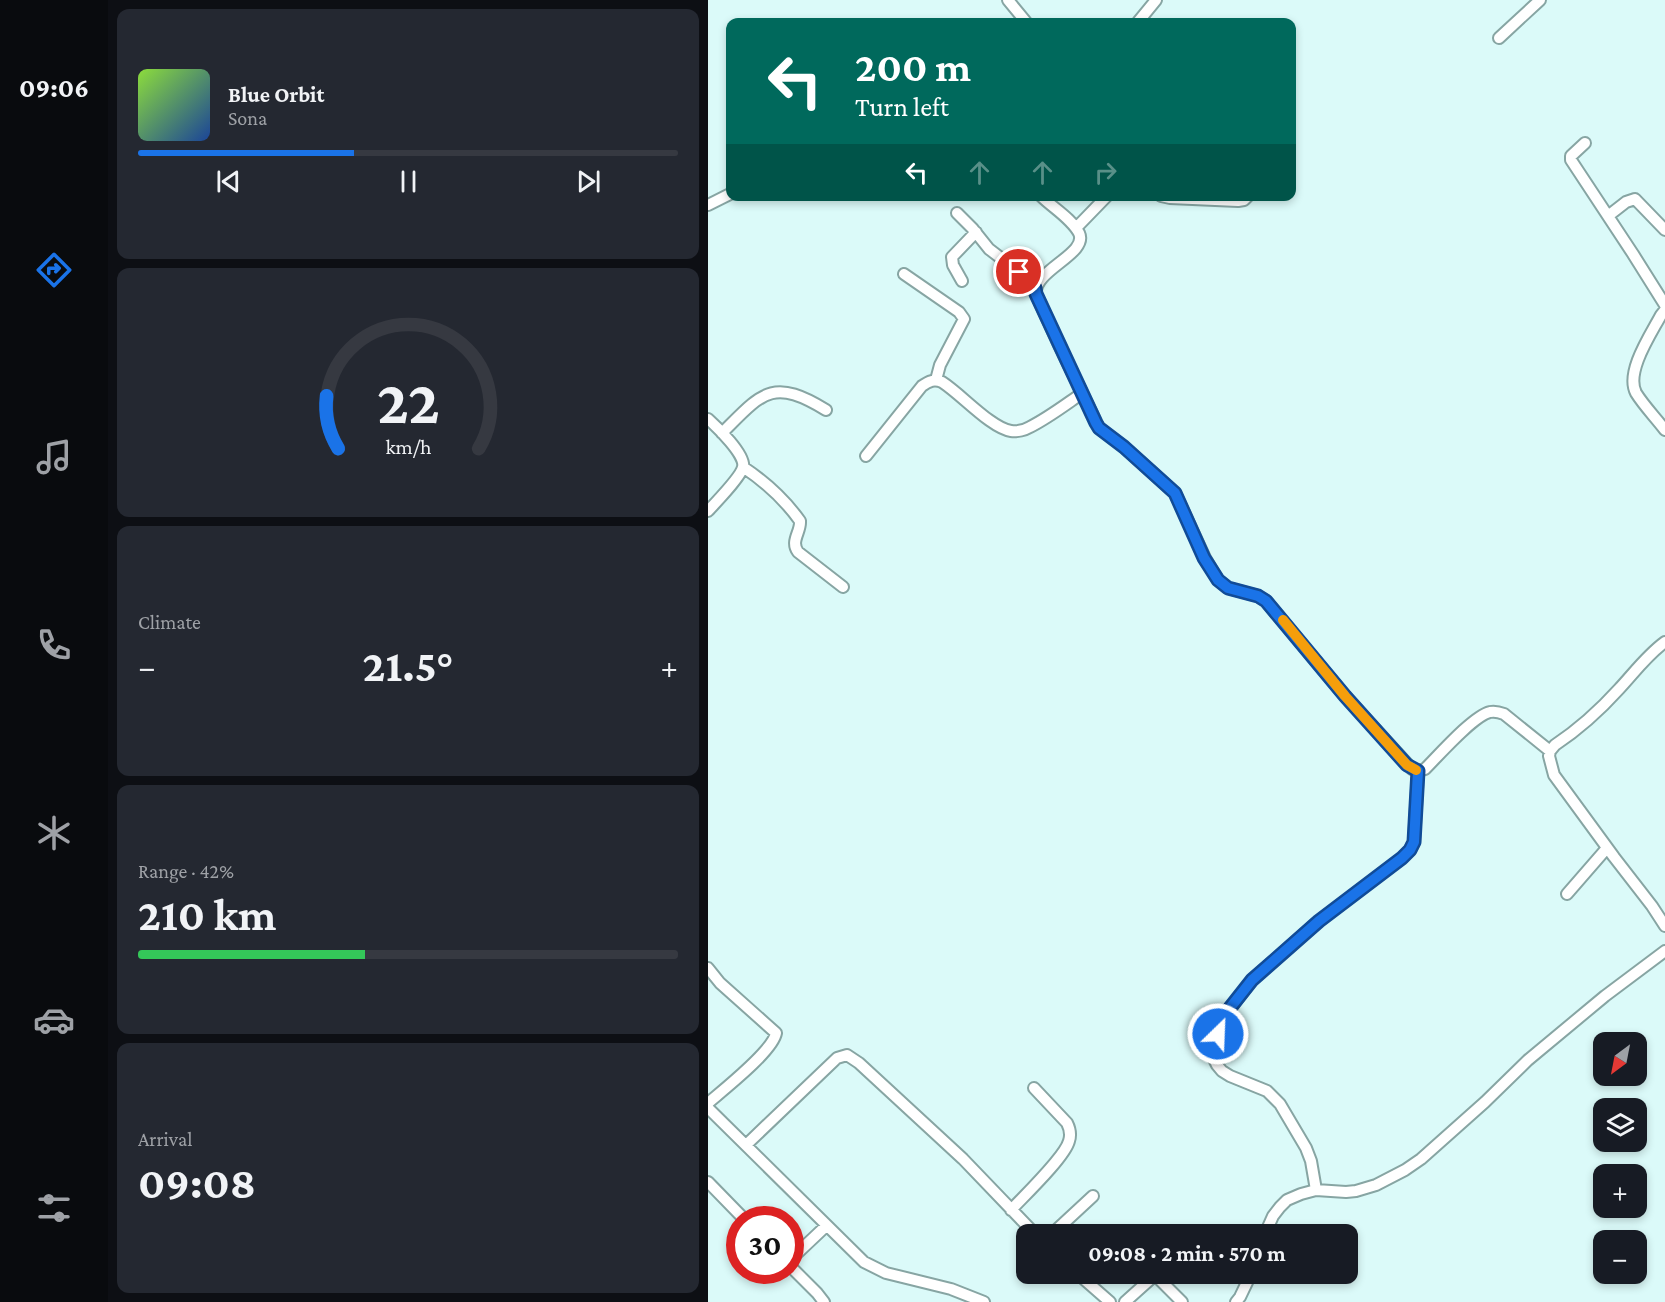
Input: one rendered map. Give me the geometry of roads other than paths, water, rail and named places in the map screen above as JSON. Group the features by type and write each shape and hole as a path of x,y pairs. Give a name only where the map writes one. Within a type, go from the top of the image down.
{"street":[{"path":"1008,0 1023,18"},
{"path":"1141,18 1156,0"},
{"path":"1499,38 1540,0"},
{"path":"1585,143 1571,156 1571,160 1665,305"},
{"path":"708,205 726,196"},
{"path":"1608,216 1626,202 1635,199 1665,230"},
{"path":"1035,288 1042,278 1075,249 1081,238 1076,228 1046,201"},
{"path":"1076,228 1102,201"},
{"path":"957,213 989,249 1019,272 1035,288 1050,326 1099,428 1124,447 1175,493 1204,558 1218,580 1228,588 1258,596 1266,601 1345,696 1407,765 1418,771 1425,769 1475,720 1489,712 1497,711 1504,714 1550,751"},
{"path":"962,281 953,265 952,257 976,232"},
{"path":"904,274 959,312 964,319 963,325 940,365 936,380"},
{"path":"1665,310 1635,366 1633,377 1633,385 1637,393 1665,430"},
{"path":"866,456 922,386 929,381 936,380 950,387 989,419 1011,431 1029,428 1082,394"},
{"path":"722,433 758,399 775,392 797,394 826,410"},
{"path":"708,419 722,433 742,460 743,467 739,475 708,511"},
{"path":"743,467 771,489 800,521 794,544 798,552 843,587"},
{"path":"1665,642 1645,658 1607,702 1550,751 1549,756 1554,775 1665,926"},
{"path":"1316,1190 1311,1161 1306,1148 1280,1104 1267,1091 1222,1071 1214,1059 1213,1050 1222,1018 1252,980 1319,921 1410,850 1414,842 1418,771"},
{"path":"1567,894 1606,848"},
{"path":"1269,1224 1273,1216 1287,1200 1316,1190 1346,1192 1376,1185 1421,1159 1528,1060 1605,996 1665,951"},
{"path":"708,968 724,987 776,1034 760,1056 708,1103"},
{"path":"746,1145 837,1058 847,1055 859,1063 963,1159 1025,1224"},
{"path":"1011,1210 1043,1176 1064,1151 1069,1141 1067,1123 1034,1088"},
{"path":"708,1108 864,1262 886,1273 951,1289 984,1302"},
{"path":"708,1182 731,1206"},
{"path":"1063,1224 1093,1196"},
{"path":"804,1247 826,1226"},
{"path":"804,1281 824,1302"},
{"path":"1089,1284 1110,1302"},
{"path":"1125,1302 1144,1284"},
{"path":"1164,1284 1182,1302"},
{"path":"1241,1300 1247,1284"}]}
